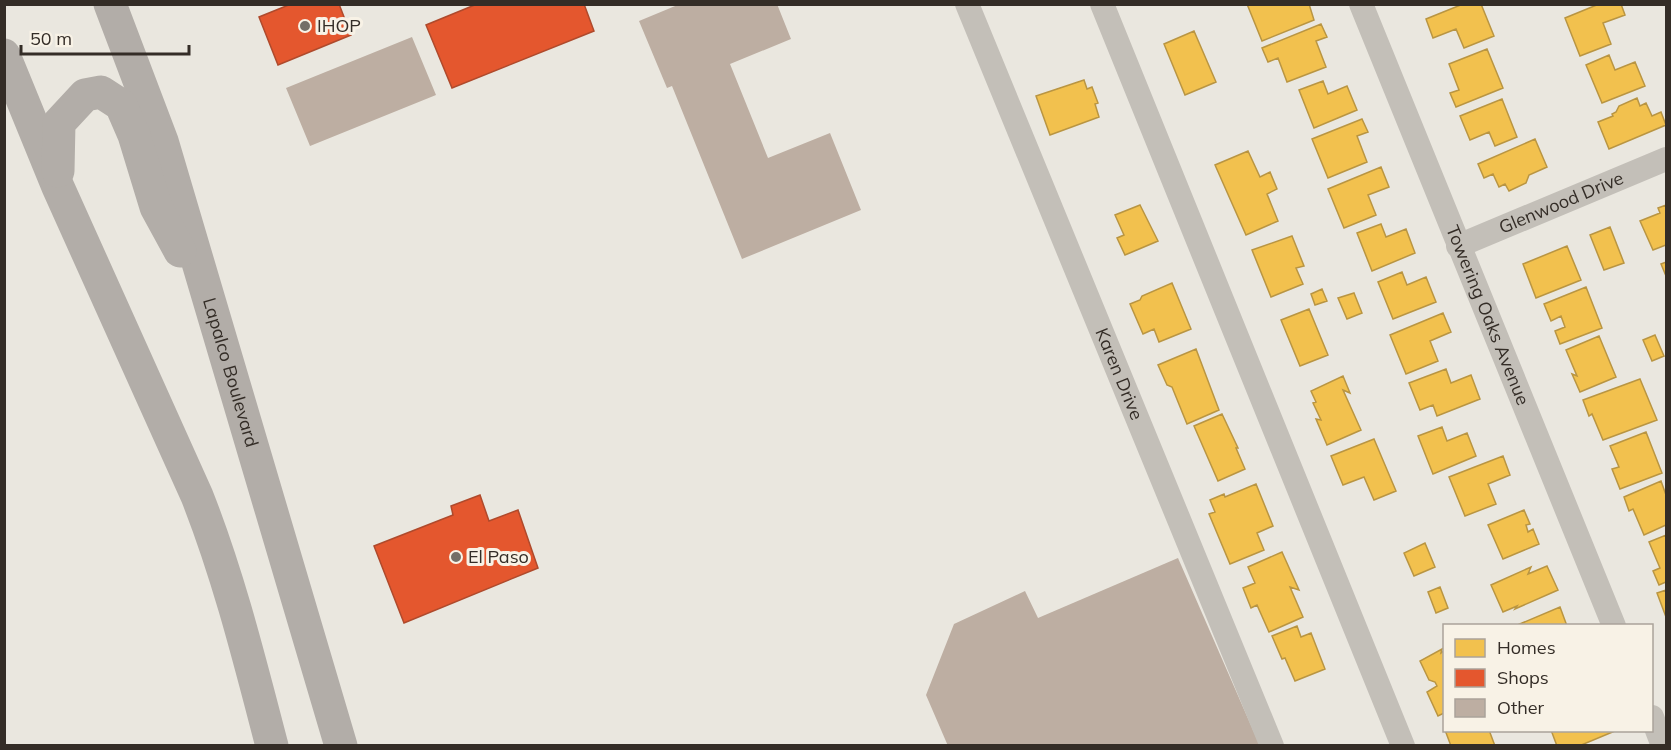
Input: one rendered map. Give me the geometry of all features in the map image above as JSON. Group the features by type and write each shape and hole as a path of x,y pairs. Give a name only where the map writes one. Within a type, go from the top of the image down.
{"main road":[{"name":"Lapalco Boulevard","path":"110,4 162,141 341,746"},
{"path":"4,55 58,187 209,527 251,665 272,746"},
{"path":"58,187 58,123 85,95 100,92 121,105 134,135 156,207 212,308"}],"street":[{"name":"Karen Drive","path":"967,4 1272,746"},
{"path":"1102,4 1404,746"},
{"name":"Towering Oaks Avenue","path":"1361,4 1613,624"},
{"name":"Glenwood Drive","path":"1458,246 1666,159"},
{"path":"1653,720 1663,746"}],"building: Homes":[{"path":"1247,4 1309,4 1314,20 1262,41"},
{"path":"1463,4 1481,4 1494,36 1464,48 1456,29 1433,38 1426,19"},
{"path":"1599,4 1621,4 1625,15 1603,23 1611,44 1580,56 1565,18"},
{"path":"1321,24 1327,37 1316,41 1326,67 1287,82 1278,58 1268,62 1262,48"},
{"path":"1194,31 1216,82 1185,95 1164,44"},
{"path":"1487,49 1503,88 1456,107 1450,93 1459,90 1449,64"},
{"path":"1609,55 1615,70 1635,62 1645,86 1602,103 1586,65"},
{"path":"1084,80 1087,89 1092,87 1098,103 1095,104 1099,117 1050,135 1036,96"},
{"path":"1323,81 1328,94 1347,86 1357,110 1314,128 1299,90"},
{"path":"1637,98 1640,106 1646,103 1652,116 1661,112 1666,125 1609,149 1598,122 1613,116 1612,114 1619,106"},
{"path":"1502,99 1517,137 1495,146 1489,132 1470,140 1460,116"},
{"path":"1362,119 1368,132 1357,136 1367,162 1328,178 1312,139"},
{"path":"1535,139 1547,167 1529,175 1526,183 1509,191 1505,184 1499,187 1493,174 1484,178 1478,164"},
{"path":"1248,151 1260,177 1270,172 1277,189 1267,194 1278,221 1246,235 1215,165"},
{"path":"1381,167 1389,187 1368,195 1376,215 1344,228 1328,189"},
{"path":"1140,205 1158,241 1125,255 1117,238 1124,235 1115,215"},
{"path":"1666,205 1666,245 1653,250 1640,221 1660,213 1658,208"},
{"path":"1381,224 1386,237 1406,229 1415,253 1372,271 1357,233"},
{"path":"1610,227 1624,263 1604,270 1590,235"},
{"path":"1292,236 1304,266 1296,268 1303,284 1271,297 1252,250"},
{"path":"1567,246 1581,280 1536,298 1523,264"},
{"path":"1666,262 1666,276 1661,264"},
{"path":"1402,272 1407,285 1426,277 1436,302 1393,319 1378,282"},
{"path":"1172,283 1191,329 1159,342 1154,329 1143,334 1130,304"},
{"path":"1586,287 1602,328 1560,344 1555,331 1565,327 1561,316 1551,321 1544,304"},
{"path":"1322,289 1327,301 1315,305 1311,294"},
{"path":"1354,293 1362,313 1347,319 1338,298"},
{"path":"1309,309 1328,355 1300,366 1281,320"},
{"path":"1443,313 1451,332 1430,341 1438,361 1406,374 1390,335"},
{"path":"1655,335 1664,356 1652,361 1643,340"},
{"path":"1599,336 1616,377 1580,392 1572,374 1577,376 1566,350"},
{"path":"1196,349 1219,410 1187,424 1172,387 1167,385 1158,365"},
{"path":"1446,369 1451,383 1471,375 1480,399 1437,416 1433,405 1420,410 1409,383"},
{"path":"1343,376 1350,393 1343,390 1361,430 1327,445 1316,419 1321,420 1313,403 1316,402 1311,391"},
{"path":"1640,379 1657,420 1603,440 1583,400"},
{"path":"1222,414 1245,469 1218,481 1194,426"},
{"path":"1442,427 1447,441 1467,433 1476,456 1433,474 1418,436"},
{"path":"1646,432 1662,473 1620,489 1612,469 1619,467 1610,446"},
{"path":"1374,439 1396,491 1374,500 1364,477 1343,485 1331,456"},
{"path":"1503,456 1510,475 1488,484 1496,504 1465,516 1449,477"},
{"path":"1661,481 1666,495 1666,525 1644,535 1633,509 1629,511 1624,497"},
{"path":"1256,484 1273,526 1257,533 1264,550 1230,564 1209,514 1215,512 1210,500 1224,494 1225,497"},
{"path":"1524,510 1530,524 1526,525 1528,532 1533,529 1539,544 1503,559 1488,525"},
{"path":"1666,535 1666,582 1659,585 1653,571 1660,568 1649,542"},
{"path":"1425,543 1435,567 1414,576 1404,553"},
{"path":"1282,552 1299,590 1290,587 1303,617 1269,632 1257,605 1251,608 1243,588 1255,583 1248,567"},
{"path":"1547,566 1558,590 1503,612 1491,585 1531,567 1528,574"},
{"path":"1440,587 1448,608 1436,613 1428,592"},
{"path":"1666,590 1666,617 1657,593"},
{"path":"1560,607 1566,624 1520,624"},
{"path":"1297,626 1301,637 1311,633 1325,669 1295,681 1272,636"},
{"path":"1442,649 1443,714 1438,716 1427,692 1437,686 1435,682 1429,680 1420,661"},
{"path":"1446,732 1490,732 1495,746 1451,746"},
{"path":"1552,732 1613,732 1579,746 1557,746"}],"building: Shops":[{"name":"IHOP","path":"291,4 339,4 351,35 278,65 259,17"},
{"path":"477,4 584,4 594,31 452,88 426,25"},
{"name":"El Paso","path":"480,495 489,521 518,510 538,568 404,623 374,546 453,515 451,506"}],"building: Other":[{"path":"680,4 777,4 791,39 730,64 768,158 830,133 861,210 742,259 672,86 667,88 639,21"},
{"path":"412,37 436,95 310,146 286,88"},
{"path":"1178,558 1260,746 948,746 926,695 954,624 1025,591 1038,618"}],"place":[{"name":"IHOP","path":"305,26"},
{"name":"El Paso","path":"456,557"}]}
